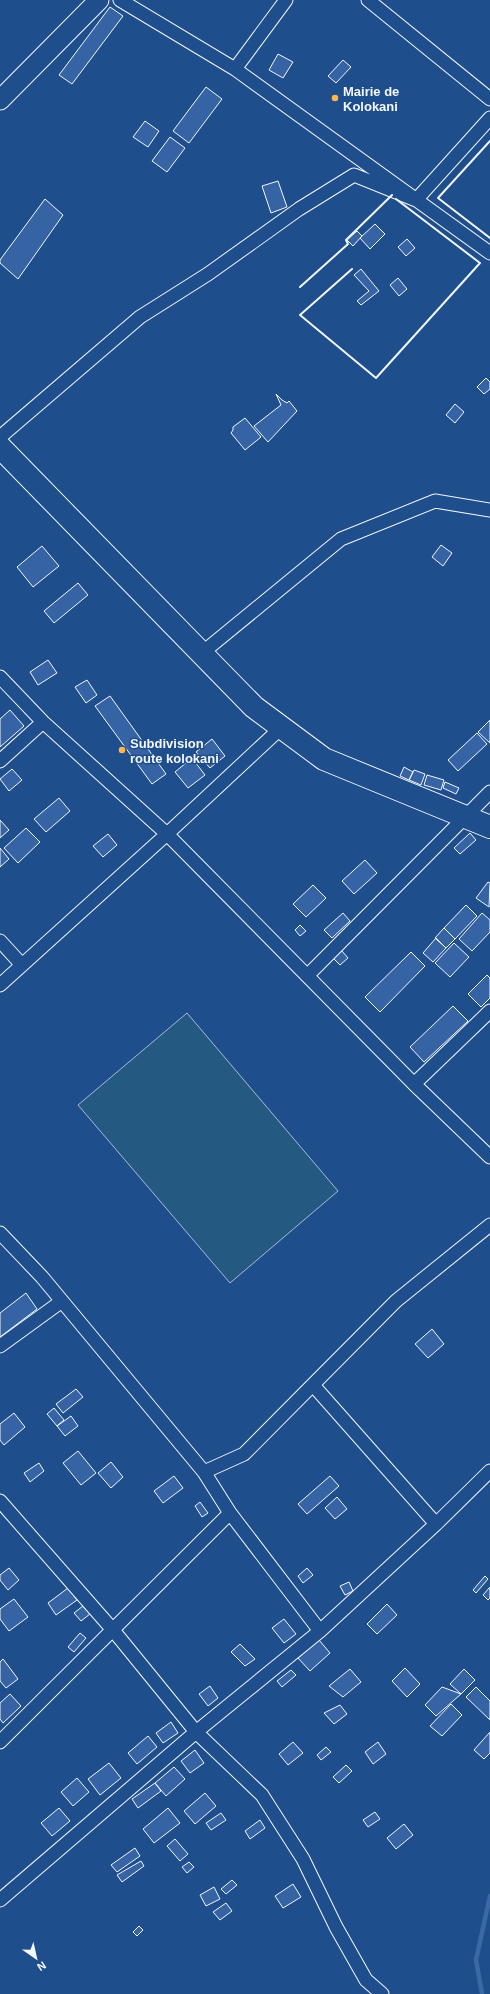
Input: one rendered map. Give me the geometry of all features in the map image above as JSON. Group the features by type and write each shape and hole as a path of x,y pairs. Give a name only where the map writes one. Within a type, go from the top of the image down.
{"highway":[{"path":"0,447 254,707 324,758 490,827"}],"street":[{"path":"0,100 99,0"},
{"path":"120,0 234,69 490,253"},
{"path":"234,69 286,0"},
{"path":"368,0 490,99"},
{"path":"416,200 490,118"},
{"path":"0,437 140,317 208,274 299,209 354,175 416,200"},
{"path":"202,653 341,539 435,501 490,510"},
{"path":"0,677 43,722 167,834 414,1084 490,1157"},
{"path":"0,761 43,722"},
{"path":"0,985 167,834 282,727"},
{"path":"307,976 490,792"},
{"path":"0,941 22,965"},
{"path":"414,1084 490,1011"},
{"path":"204,1472 244,1454 396,1301 490,1225"},
{"path":"0,1233 62,1301 204,1472 230,1513 320,1631"},
{"path":"0,1346 62,1301"},
{"path":"314,1385 436,1524"},
{"path":"0,1900 196,1732 320,1631 436,1524 490,1471"},
{"path":"0,1501 113,1630 196,1732 262,1795 304,1859 336,1927 366,1980 382,1994"},
{"path":"0,1742 230,1513"}],"shaded area":[{"path":"187,1013 338,1191 230,1283 78,1105"}],"building":[{"path":"110,7 123,16 72,84 59,75"},
{"path":"278,54 293,62 283,78 269,70"},
{"path":"343,60 351,67 336,83 328,76"},
{"path":"206,87 222,99 189,143 173,131"},
{"path":"145,121 159,131 148,147 133,137"},
{"path":"170,137 185,148 167,172 152,161"},
{"path":"278,181 287,207 271,213 262,186"},
{"path":"45,199 63,215 18,279 0,263 0,260"},
{"path":"375,224 385,234 370,249 360,238"},
{"path":"357,231 362,236 353,246 347,240"},
{"path":"407,239 415,248 406,256 398,247"},
{"path":"361,269 379,291 361,305 357,301 369,291 354,275"},
{"path":"398,278 407,289 399,296 390,285"},
{"path":"486,378 490,382 490,389 484,394 477,387"},
{"path":"276,394 287,403 289,401 297,411 268,442 254,426 281,405"},
{"path":"455,404 464,412 455,423 446,415"},
{"path":"245,418 261,437 245,450 231,433 233,427"},
{"path":"441,545 452,553 443,566 432,557"},
{"path":"42,546 59,566 33,587 17,567"},
{"path":"78,583 88,595 54,623 44,611"},
{"path":"48,660 57,673 38,685 30,672"},
{"path":"87,680 97,695 86,703 75,687"},
{"path":"110,696 166,774 152,784 95,706"},
{"path":"10,710 24,726 0,747 0,719"},
{"path":"490,720 490,743 478,732"},
{"path":"477,733 487,744 458,771 448,760"},
{"path":"212,739 225,756 210,768 196,752"},
{"path":"192,758 205,775 188,788 175,772"},
{"path":"404,767 413,772 409,780 400,776"},
{"path":"12,769 22,780 9,791 0,779"},
{"path":"414,770 425,774 421,785 409,780"},
{"path":"427,775 444,780 441,790 424,785"},
{"path":"445,782 459,788 456,794 443,788"},
{"path":"59,798 70,811 46,832 34,819"},
{"path":"0,820 9,830 0,838"},
{"path":"26,828 40,842 18,863 4,848"},
{"path":"470,833 476,840 460,854 454,848"},
{"path":"108,834 117,845 103,857 93,846"},
{"path":"0,848 9,859 0,867"},
{"path":"365,860 377,873 354,894 342,881"},
{"path":"488,882 490,883 489,907 476,898"},
{"path":"313,885 326,898 306,917 293,904"},
{"path":"466,905 477,916 455,939 444,928"},
{"path":"343,913 350,921 332,938 324,930"},
{"path":"482,913 490,920 490,932 472,951 459,939"},
{"path":"300,925 306,931 300,936 295,930"},
{"path":"444,928 455,939 446,948 435,938"},
{"path":"436,938 446,948 433,962 423,953"},
{"path":"454,943 469,957 450,977 435,963"},
{"path":"341,950 348,958 340,965 332,957"},
{"path":"411,952 425,966 380,1012 365,997"},
{"path":"487,975 490,978 490,998 481,1007 468,994"},
{"path":"453,1006 468,1021 424,1062 410,1047"},
{"path":"26,1293 37,1309 0,1337 0,1313"},
{"path":"432,1329 444,1344 428,1358 415,1344"},
{"path":"76,1389 83,1397 63,1413 56,1404"},
{"path":"54,1408 64,1420 57,1426 47,1414"},
{"path":"14,1413 25,1427 4,1445 0,1440 0,1424"},
{"path":"71,1416 78,1426 65,1436 57,1426"},
{"path":"78,1451 96,1473 81,1485 63,1463"},
{"path":"111,1462 123,1477 111,1488 98,1473"},
{"path":"39,1463 44,1471 30,1482 24,1473"},
{"path":"174,1476 183,1488 163,1503 154,1491"},
{"path":"330,1476 339,1486 307,1514 298,1504"},
{"path":"337,1497 347,1509 335,1519 325,1508"},
{"path":"200,1502 208,1513 202,1517 195,1506"},
{"path":"9,1568 19,1580 8,1590 0,1580 0,1575"},
{"path":"307,1568 313,1575 303,1583 298,1576"},
{"path":"485,1576 488,1579 476,1593 473,1590"},
{"path":"349,1582 353,1591 345,1595 340,1586"},
{"path":"490,1587 490,1598 488,1600 483,1595"},
{"path":"68,1588 77,1600 56,1615 48,1603"},
{"path":"14,1599 28,1617 9,1631 0,1619 0,1609"},
{"path":"387,1604 397,1615 377,1634 367,1624"},
{"path":"83,1606 90,1614 81,1621 74,1613"},
{"path":"284,1619 296,1634 284,1643 272,1628"},
{"path":"80,1633 86,1638 74,1652 68,1647"},
{"path":"319,1640 330,1653 310,1671 298,1658"},
{"path":"240,1644 255,1659 245,1666 231,1652"},
{"path":"3,1659 18,1679 6,1688 0,1681 0,1662"},
{"path":"405,1668 420,1684 407,1697 392,1681"},
{"path":"350,1669 361,1682 343,1697 329,1686"},
{"path":"464,1669 475,1680 461,1694 450,1684"},
{"path":"291,1670 296,1675 282,1687 277,1681"},
{"path":"210,1686 218,1698 208,1706 199,1694"},
{"path":"442,1687 461,1694 436,1716 425,1705"},
{"path":"476,1687 490,1701 490,1720 466,1697"},
{"path":"10,1694 21,1706 3,1723 0,1719 0,1703"},
{"path":"451,1704 462,1715 442,1736 430,1726"},
{"path":"340,1705 347,1714 334,1724 324,1713"},
{"path":"171,1722 178,1733 163,1743 156,1733"},
{"path":"490,1732 490,1753 484,1759 474,1750"},
{"path":"148,1736 157,1747 137,1764 128,1753"},
{"path":"293,1742 303,1753 288,1765 279,1754"},
{"path":"378,1742 386,1754 373,1764 365,1752"},
{"path":"326,1747 331,1752 321,1760 317,1755"},
{"path":"195,1750 204,1763 190,1773 181,1761"},
{"path":"109,1763 121,1778 100,1795 88,1779"},
{"path":"346,1765 352,1771 339,1783 333,1777"},
{"path":"174,1767 185,1779 166,1796 155,1783"},
{"path":"77,1778 89,1792 73,1806 61,1792"},
{"path":"155,1783 161,1791 138,1808 132,1799"},
{"path":"205,1793 216,1806 195,1824 184,1811"},
{"path":"59,1808 70,1821 52,1836 41,1823"},
{"path":"168,1808 180,1823 154,1843 143,1829"},
{"path":"375,1812 380,1819 368,1827 363,1820"},
{"path":"221,1813 226,1820 211,1830 206,1823"},
{"path":"260,1820 265,1828 250,1839 245,1831"},
{"path":"404,1824 413,1835 396,1849 387,1838"},
{"path":"175,1839 188,1854 180,1861 167,1846"},
{"path":"135,1848 140,1856 117,1872 111,1865"},
{"path":"141,1861 144,1866 122,1882 117,1875"},
{"path":"189,1862 194,1867 187,1873 182,1867"},
{"path":"232,1880 237,1885 226,1894 221,1889"},
{"path":"293,1884 301,1897 283,1908 275,1896"},
{"path":"214,1887 220,1899 206,1906 200,1895"},
{"path":"226,1903 232,1911 220,1920 213,1912"},
{"path":"139,1926 143,1930 137,1936 133,1932"}],"waterway":[{"path":"482,1994 476,1960 490,1896"}],"wall":[{"path":"490,141 438,198 490,238"},
{"path":"300,287 348,244 346,240 392,195"},
{"path":"352,269 300,315 376,378 480,263 396,199"}],"place":[{"name":"Mairie de Kolokani","path":"335,98"},
{"name":"Subdivision route kolokani","path":"122,750"}]}
